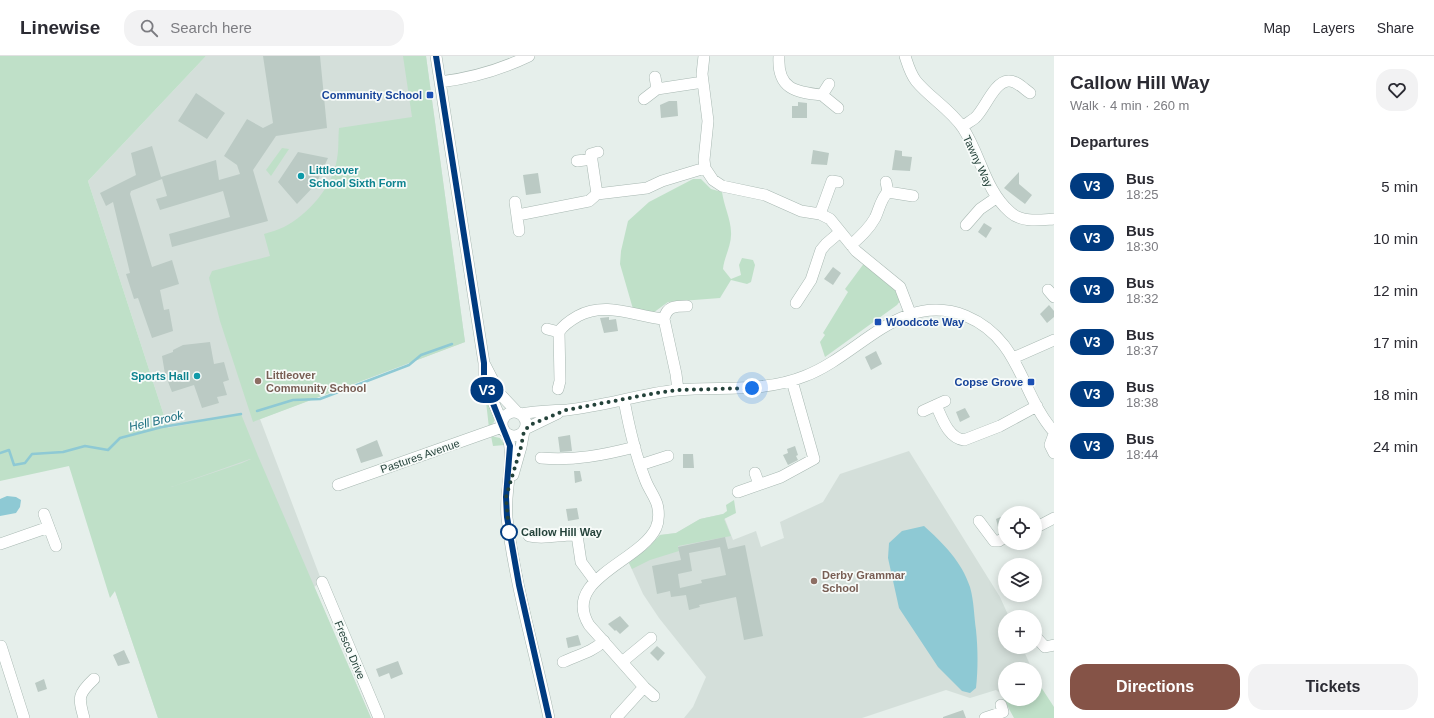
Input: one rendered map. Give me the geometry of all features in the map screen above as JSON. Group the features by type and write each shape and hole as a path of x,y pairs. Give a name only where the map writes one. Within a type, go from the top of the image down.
{"street":[{"path":"436,56 484,363 484,381 510,446 506,497 507,517 519,585 549,718"},
{"path":"704,56 701,65 708,121 704,160 705,168 713,180 722,186 765,195 801,211 820,214 830,219 851,245 900,287 905,294 910,313"},
{"path":"779,56 782,78 790,88 800,92 822,94 838,108"},
{"name":"Tawny Way","path":"905,56 916,81 949,110 962,127 975,148 990,187 996,198 1012,213 1024,218 1037,221 1054,219"},
{"path":"440,82 468,79 530,59"},
{"path":"655,77 657,89"},
{"path":"962,127 975,118 1006,77 1030,93"},
{"path":"644,99 657,89 703,82"},
{"path":"822,94 829,84"},
{"path":"577,161 595,155 593,202"},
{"path":"518,215 593,202 647,188 662,181 705,168"},
{"path":"820,214 832,181 838,182"},
{"path":"851,245 868,228 885,195 887,187 913,196"},
{"path":"966,225 980,210 996,198"},
{"path":"515,202 519,231"},
{"path":"796,303 810,280 821,250 840,232"},
{"path":"678,390 664,319 669,308 673,306 687,306"},
{"path":"558,389 560,381 559,332 561,327 575,318 596,309 610,308 664,319"},
{"path":"566,410 524,430 518,435 512,436 504,428 505,415 509,413 566,410 678,390 758,388 792,381 834,363 886,325 910,313 945,311 967,317 993,332 1013,358 1037,406 1054,433 1050,445 1054,454"},
{"path":"547,329 559,332"},
{"path":"1013,358 1054,340"},
{"path":"484,363 500,394 526,421 521,447 506,497"},
{"path":"738,492 786,475 814,459 792,381"},
{"path":"624,400 640,465 647,487 657,505 656,526 644,544 595,581 583,598 583,613 589,625 644,687 654,696"},
{"path":"923,411 940,403 950,433 959,439 964,440 1000,426 1037,406"},
{"name":"Pastures Avenue","path":"338,485 504,428"},
{"path":"540,458 573,459 606,454 635,447"},
{"path":"640,465 668,456"},
{"path":"755,473 759,484"},
{"path":"44,514 56,546"},
{"path":"1042,524 1054,518"},
{"path":"979,521 992,545 998,542"},
{"path":"0,544 49,527"},
{"path":"529,536 538,538 567,534 577,535 581,562 595,581"},
{"name":"Fresco Drive","path":"322,582 379,718"},
{"path":"622,662 651,638"},
{"path":"563,662 572,657 588,653 604,641"},
{"path":"1,646 2,659 24,718"},
{"path":"84,718 79,702 80,692 94,679"},
{"path":"616,718 644,687"},
{"path":"985,718 1003,712 1001,706"}],"shaded area":[{"name":"Littleover Community School","path":"206,56 426,56 465,342 260,419 322,582 314,587 371,718 158,718 112,582 168,428 88,181"},
{"name":"Derby Grammar School","path":"909,451 998,594 998,602 1002,602 1006,610 998,610 998,654 1025,654 1029,662 998,662 998,692 996,690 970,698 946,690 862,718 684,718 693,707 706,677 659,618 643,594 629,563 648,548 660,535 676,533 700,519 723,514 733,540 756,531 761,547 784,538 780,522 823,502 840,474"}],"green space":[{"path":"0,56 206,56 88,181 168,428 241,414 371,718 158,718 115,591 110,598 69,466 0,481","holes":["251,459 242,463 171,487"]},
{"path":"403,56 426,56 465,342 253,422 220,321 209,278 212,271 270,256 264,234 277,230 293,222 318,199 325,189 335,169 338,151 339,128 412,117"},
{"path":"282,148 289,149 271,176 266,170"},
{"path":"693,179 701,179 711,189 722,192 731,232 723,269 731,279 741,275 739,265 742,258 753,260 755,265 751,282 747,284 731,280 720,298 668,302 653,313 633,309 620,264 621,251 628,221 649,202"},
{"path":"865,262 894,286 900,301 897,305 825,357 820,342 825,335 823,333 848,292 845,289"},
{"path":"485,393 495,418 494,422 489,428"},
{"path":"491,436 500,438 505,445 493,446"},
{"path":"734,500 736,513 724,519 731,536 678,546 679,551 650,560 632,569 629,563 648,548 660,535 676,533 700,519 723,514 727,511 726,505"},
{"path":"1042,689 1054,707 1054,718 1014,718 1008,706 1042,706"}],"water":[{"path":"7,496 16,497 21,500 20,507 16,513 0,516 0,499"},
{"path":"924,526 945,546 957,561 967,578 970,587 976,630 978,659 976,688 970,693 962,691 938,667 899,608 888,558 889,543 902,531"}],"building":[{"path":"263,56 320,56 327,128 276,136 253,170 268,221 172,247 169,234 230,217 223,191 160,210 156,199 167,196 162,179 131,191 130,194 152,267 172,260 179,284 160,290 164,310 169,309 173,331 152,338 138,298 134,299 126,274 130,273 113,202 106,206 100,193 136,175 131,153 152,146 161,177 216,160 219,180 240,174 237,165 224,156 247,119 263,128 273,123"},
{"path":"196,93 225,113 207,139 178,121"},
{"path":"669,101 677,101 678,116 661,118 660,105"},
{"path":"798,102 807,103 807,118 792,118 792,106 798,106"},
{"path":"813,150 829,153 827,165 811,164"},
{"path":"895,150 902,151 902,156 912,157 910,171 892,170"},
{"name":"Littleover School Sixth Form","path":"298,152 328,158 316,184 297,204 278,182"},
{"path":"1019,172 1019,184 1032,195 1025,204 1004,188"},
{"path":"538,173 541,193 526,195 523,175"},
{"path":"984,223 992,228 986,238 978,232"},
{"path":"833,267 841,273 833,285 824,279"},
{"path":"1049,305 1054,311 1054,317 1047,323 1040,314"},
{"path":"609,317 609,320 616,319 618,331 604,333 600,318"},
{"name":"Sports Hall","path":"210,342 214,364 224,362 229,380 223,382 227,395 217,397 219,403 202,408 194,385 172,392 165,374 162,356 173,352 173,350 183,345"},
{"path":"876,351 882,364 871,370 865,357"},
{"path":"965,408 970,417 960,422 956,412"},
{"path":"570,435 572,451 560,452 558,437"},
{"path":"377,440 383,456 361,463 356,449"},
{"path":"795,446 798,460 788,465 783,455 788,453 787,449"},
{"path":"683,454 693,454 694,468 683,468"},
{"path":"574,471 580,471 582,481 575,483"},
{"path":"577,508 579,519 568,521 566,509"},
{"path":"725,537 728,549 745,545 763,636 744,640 736,597 699,605 700,607 689,610 686,595 671,597 670,591 657,594 652,566 681,560 678,547","holes":["720,547 726,575 701,580 702,583 680,588 678,574 692,571 689,553"]},
{"path":"620,616 629,626 620,634 608,624"},
{"path":"578,635 581,645 568,648 566,638"},
{"path":"657,646 665,653 658,661 650,653"},
{"path":"124,650 130,663 118,666 113,655"},
{"path":"398,661 403,674 391,679 389,673 379,677 376,669"},
{"path":"44,679 47,689 38,692 35,683"},
{"path":"963,710 966,718 943,718 943,717"}],"waterway":[{"name":"Hell Brook","path":"257,411 293,400 320,399 409,365 421,355 452,344"},
{"name":"Hell Brook","path":"0,453 9,450 14,465 25,463 32,454 63,452 85,446 108,450 120,438 162,427 241,414"}],"bus line":[{"name":"V3","path":"436,56 484,363 484,381 498,416 502,422 502,427 509,440 510,446 506,497 507,517 511,541 519,585 549,718"}],"place":[{"name":"Community School","path":"430,95"},
{"name":"Littleover School Sixth Form","path":"301,176"},
{"name":"Woodcote Way","path":"878,322"},
{"name":"Sports Hall","path":"197,376"},
{"name":"Littleover Community School","path":"258,381"},
{"name":"Copse Grove","path":"1031,382"},
{"name":"Callow Hill Way","path":"509,532"},
{"name":"Derby Grammar School","path":"814,581"}],"route":[{"path":"509,532 506,497 521,447 524,431 530,425 566,410 656,393 678,390 752,388"}]}
